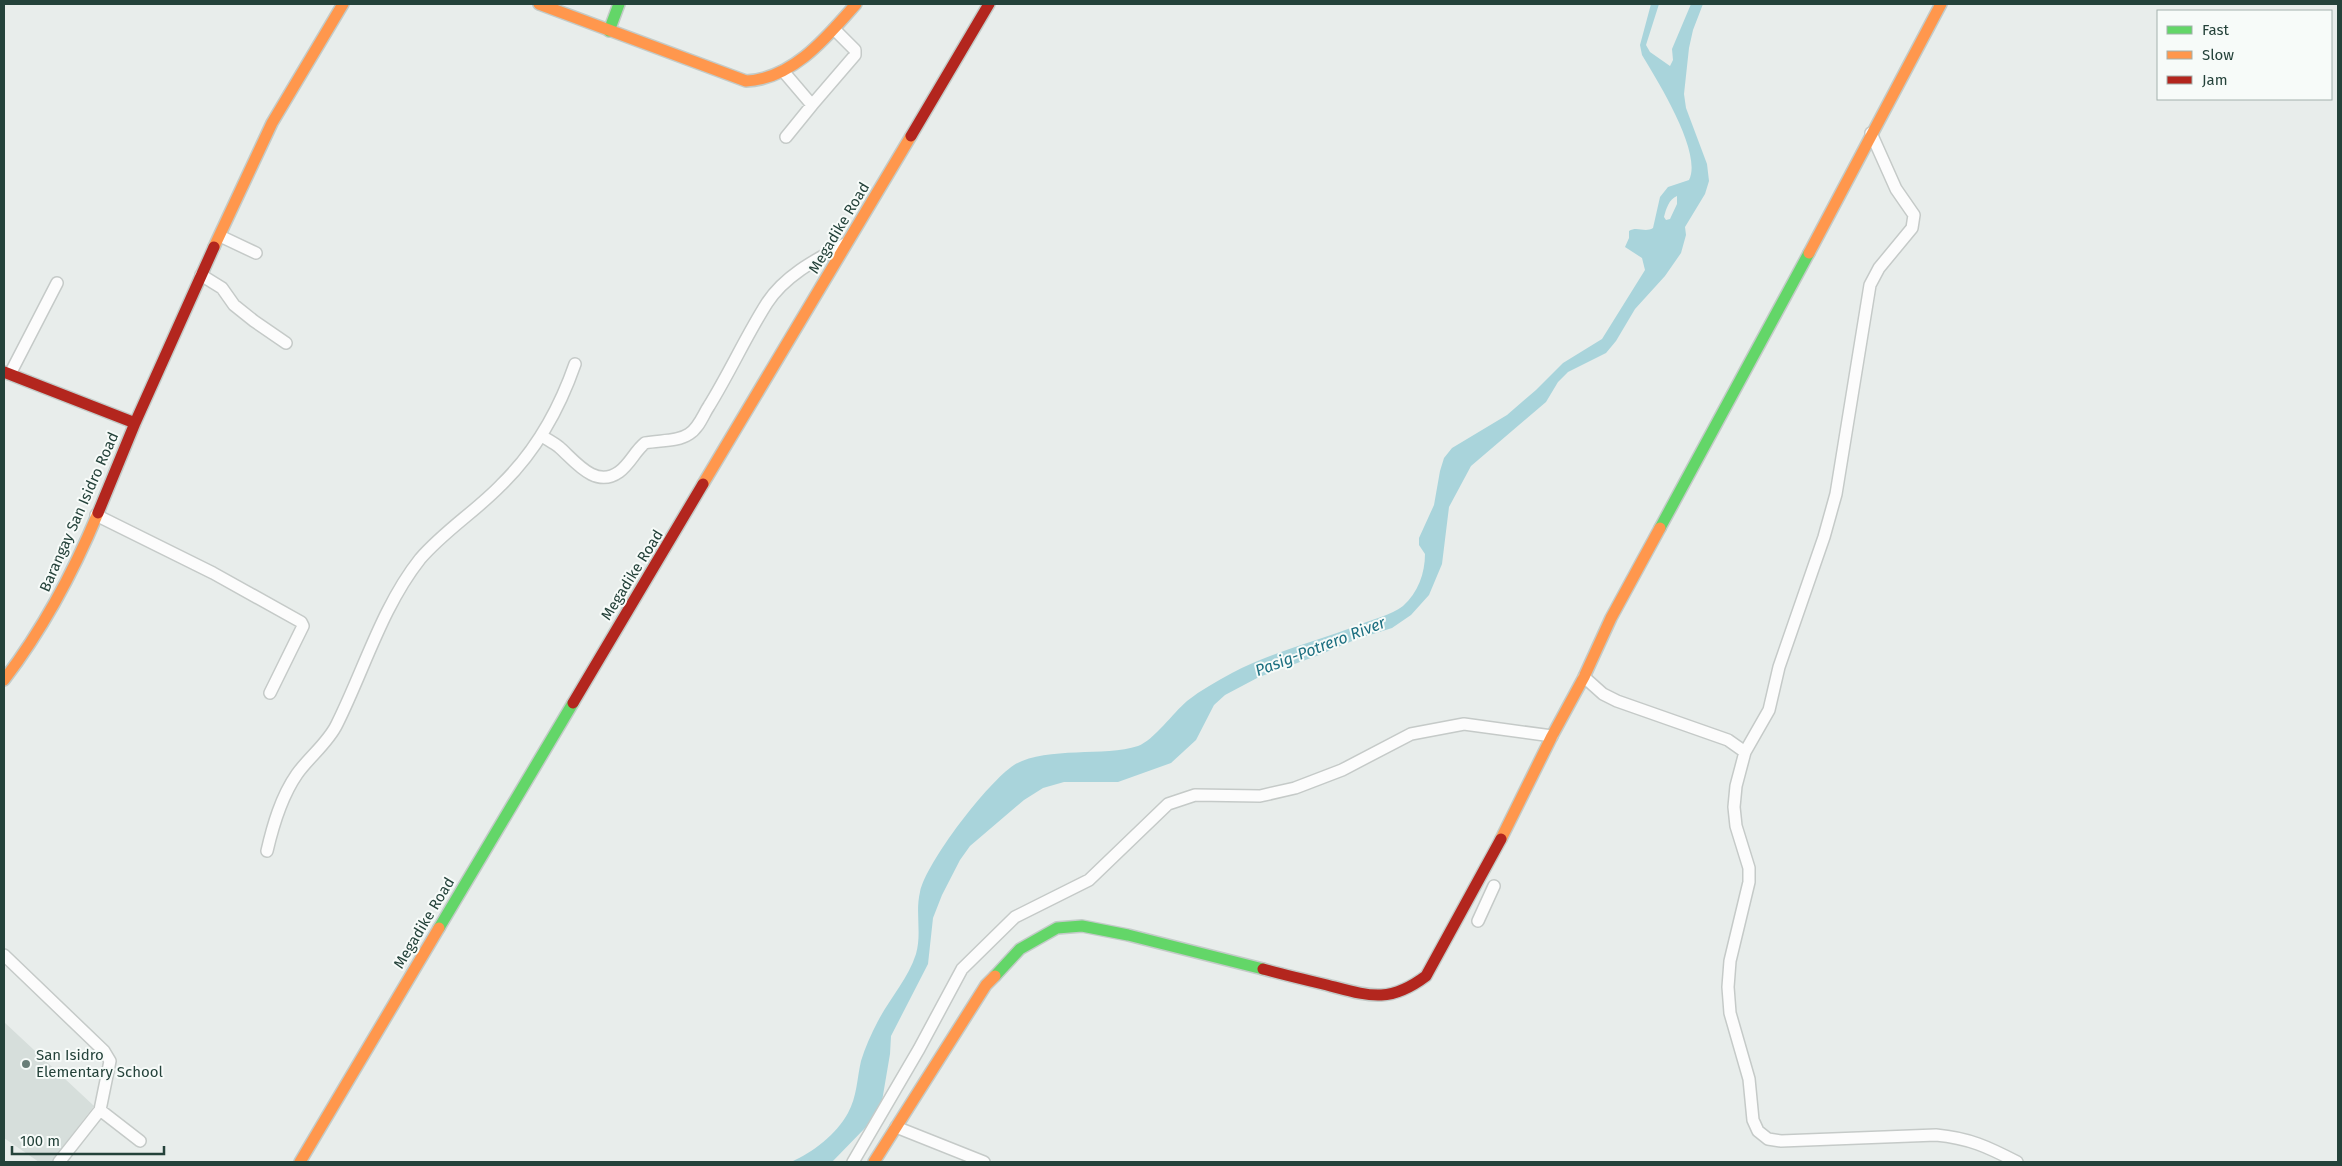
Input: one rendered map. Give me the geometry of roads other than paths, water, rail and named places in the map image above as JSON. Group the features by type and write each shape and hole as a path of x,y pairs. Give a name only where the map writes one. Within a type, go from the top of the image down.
{"street":[{"path":"135,423 272,123 343,4"},
{"path":"539,4 746,81 756,83 783,71 816,45 834,29 856,4"},
{"path":"610,31 619,4"},
{"name":"Megadike Road","path":"300,1162 989,4"},
{"path":"874,1162 986,985 1020,950 1057,928 1082,926 1128,935 1369,996 1389,996 1412,987 1426,976 1487,868 1552,736 1584,677 1611,618 1716,426 1941,4"},
{"path":"786,137 855,55 855,50 834,29"},
{"path":"783,71 812,105"},
{"path":"1871,133 1896,189 1914,215 1912,228 1879,268 1870,285 1838,484 1827,527 1790,632 1769,710 1744,752 1736,786 1734,807 1736,826 1749,868 1749,882 1737,927 1728,988 1730,1013 1749,1079 1753,1120 1758,1131 1768,1139 1781,1141 1878,1137 1959,1137 1981,1143 2017,1162"},
{"path":"220,236 256,253"},
{"path":"542,436 559,447 580,469 603,477 611,477 623,469 645,443 670,440 690,433 695,429 767,303 777,290 792,276 846,243"},
{"path":"201,275 222,288 234,305 254,321 286,342"},
{"path":"7,373 57,283"},
{"path":"267,851 273,825 289,787 296,775 336,726 393,601 415,568 440,539 502,485 542,436 564,394 575,364"},
{"name":"Barangay San Isidro Road","path":"4,680 40,630 65,585 135,423 7,373"},
{"path":"96,515 213,573 301,622 303,626 270,693"},
{"path":"1584,677 1603,694 1617,701 1728,740 1744,752"},
{"path":"853,1162 919,1049 962,969 1015,917 1089,880 1168,804 1194,795 1260,796 1295,788 1342,770 1411,734 1464,724 1552,736"},
{"path":"1478,921 1494,886"},
{"path":"4,955 107,1056 110,1066 100,1110 59,1162"},
{"path":"100,1110 140,1141"},
{"path":"896,1128 984,1162"}],"water":[{"name":"Pasig-Potrero River","path":"1651,4 1659,4 1646,45 1650,52 1670,66 1673,60 1672,49 1691,4 1703,4 1693,30 1689,48 1684,94 1686,108 1707,164 1709,181 1705,194 1685,227 1686,235 1681,253 1665,276 1635,309 1616,341 1606,353 1568,372 1558,382 1546,402 1471,466 1449,507 1442,564 1429,595 1411,615 1392,628 1357,639 1259,677 1225,695 1214,705 1196,740 1171,763 1118,782 1064,782 1043,788 1024,800 970,846 960,860 942,895 933,918 928,964 891,1036 890,1054 881,1107 868,1125 832,1162 791,1162 830,1136 848,1113 853,1101 861,1061 868,1041 875,1026 904,980 916,954 918,946 918,908 920,892 925,878 934,861 960,823 1003,774 1014,765 1027,759 1058,754 1109,751 1138,746 1157,732 1187,701 1226,676 1279,653 1387,614 1403,606 1413,595 1420,582 1425,561 1425,554 1419,545 1419,538 1434,505 1444,458 1452,448 1507,415 1563,363 1602,339 1645,270 1642,258 1625,247 1629,238 1629,231 1653,228 1660,197 1668,187 1689,180 1692,168 1690,153 1684,135 1667,98 1642,55 1640,45","holes":["1677,196 1677,204 1670,219 1666,220 1664,217 1668,205"]}],"place":[{"name":"San Isidro Elementary School","path":"26,1064"}]}
